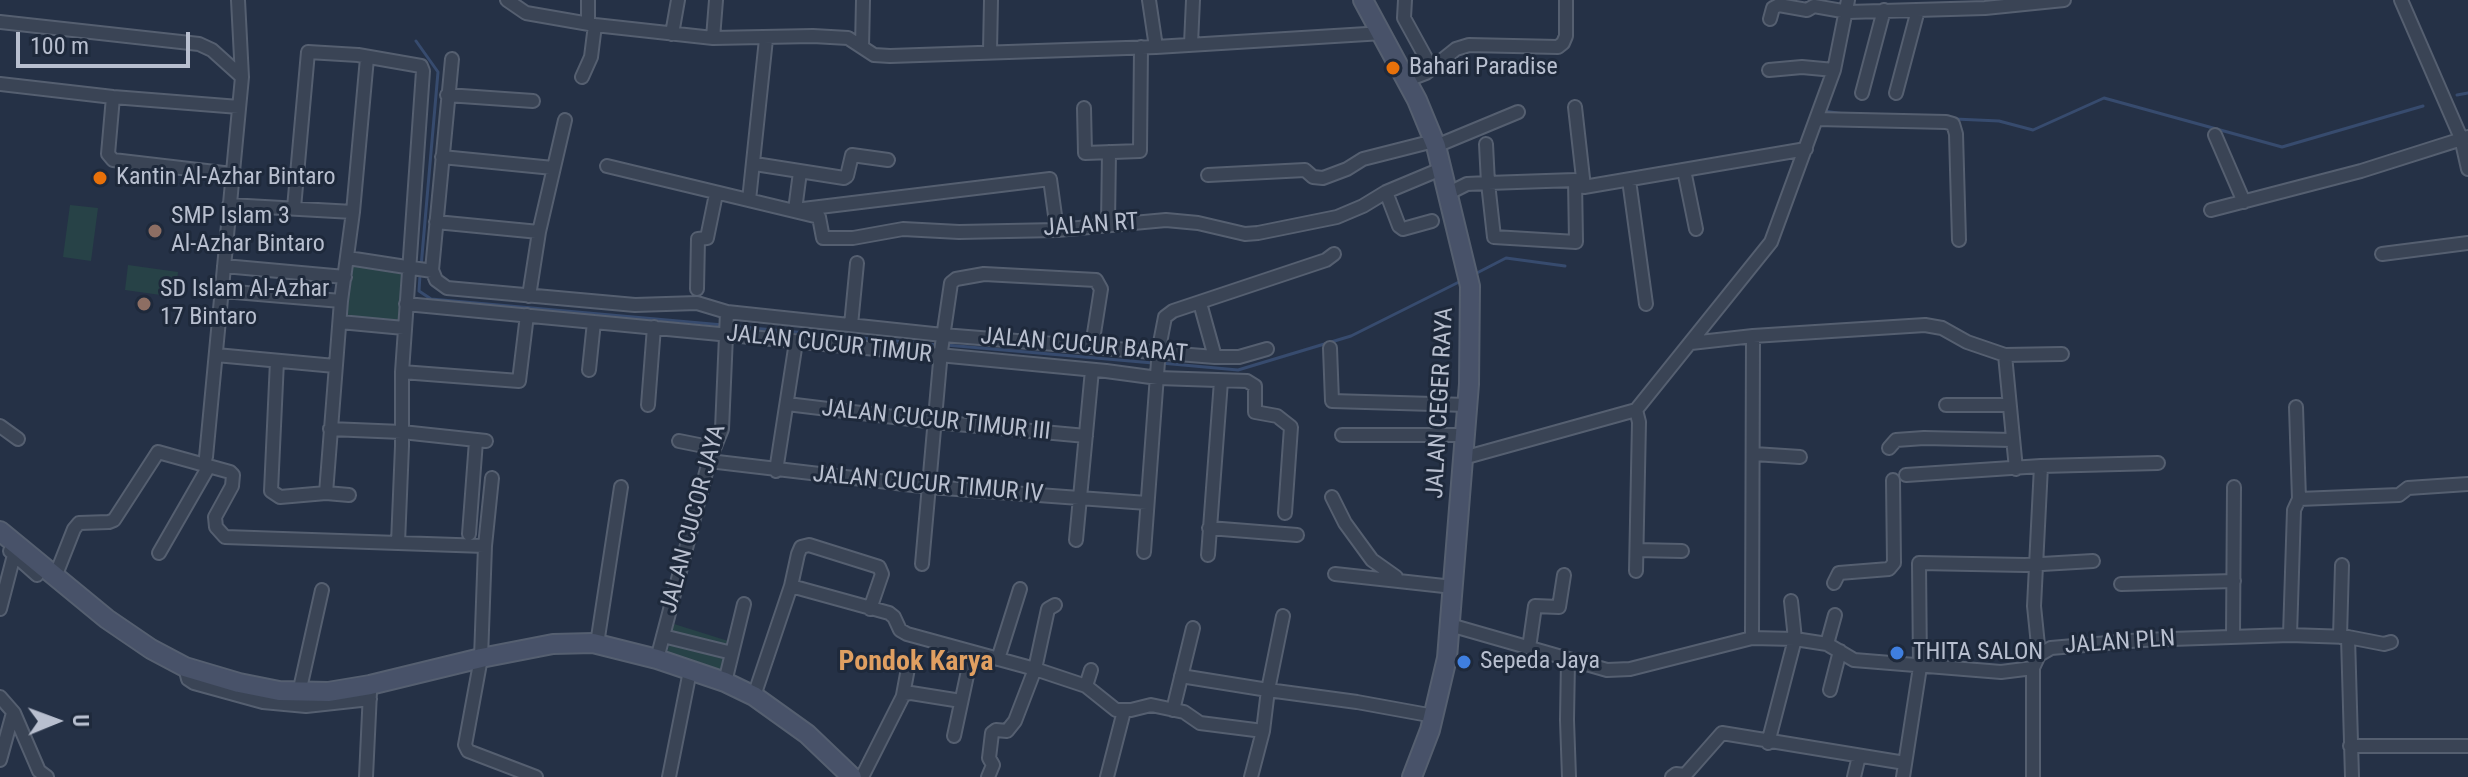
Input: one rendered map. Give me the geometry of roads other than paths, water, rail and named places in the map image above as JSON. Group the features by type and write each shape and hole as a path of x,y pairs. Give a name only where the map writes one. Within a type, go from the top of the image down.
{"main road":[{"name":"JALAN CEGER RAYA","path":"1363,0 1417,100 1434,143 1470,286 1467,405 1444,679 1412,777"},
{"path":"0,531 46,576 134,638 185,667 258,688 299,693 370,692 481,658 563,643 597,644 657,659 725,682 754,696 807,734 852,777"}],"street":[{"path":"159,553 207,462 242,77 238,0"},
{"path":"507,0 526,13 672,34 713,38 848,38 874,55 890,56 1156,47 1383,33"},
{"path":"582,77 591,57 592,24 588,0"},
{"path":"672,34 678,0"},
{"path":"713,38 716,0"},
{"path":"862,47 863,0"},
{"path":"990,51 991,0"},
{"path":"1149,0 1156,47"},
{"path":"1191,44 1193,0"},
{"path":"1405,0 1404,18 1432,69"},
{"path":"1405,81 1432,69 1456,49 1469,45 1558,47 1566,36 1566,0"},
{"path":"1770,19 1773,8 1779,5 1807,10 1814,6 1848,6 1918,10 1985,8 2064,0"},
{"path":"2401,0 2464,138 2468,169"},
{"path":"1463,458 1636,410 1771,242 1800,150 1825,98 1848,6"},
{"path":"1862,93 1884,10"},
{"path":"1896,93 1918,10"},
{"path":"0,22 199,44 212,50 242,77"},
{"path":"749,200 766,39"},
{"path":"1084,108 1085,153 1140,151 1141,47"},
{"path":"294,208 307,55 310,51 417,64 423,71 412,268 404,328 398,543"},
{"path":"326,493 341,301 353,212 367,58"},
{"path":"348,258 431,271 452,59"},
{"path":"1769,70 1802,67 1834,70"},
{"path":"0,84 239,107"},
{"path":"447,95 533,101"},
{"path":"113,97 108,154 115,161 232,174"},
{"path":"1575,107 1584,187 1629,184 1684,170 1800,150"},
{"path":"1208,175 1305,170 1313,177 1323,178 1363,159 1434,143 1518,112"},
{"path":"1818,116 1953,124 1956,134 1959,240"},
{"path":"529,296 539,232 565,120"},
{"path":"2215,135 2244,202"},
{"path":"2211,210 2361,171 2464,138"},
{"path":"1449,193 1467,184 1488,183 1575,180 1576,242 1494,237 1488,183 1486,144"},
{"path":"1108,224 1109,152"},
{"path":"755,164 844,178 852,155 888,160"},
{"path":"442,157 553,168"},
{"name":"JALAN RT","path":"607,166 716,194 795,210 821,219 823,238 853,238 903,229 959,232 1057,230 1166,220 1198,223 1245,234 1258,233 1322,222 1441,169"},
{"path":"1684,170 1696,229"},
{"path":"800,172 795,210 1050,179 1057,230"},
{"path":"1629,184 1646,304"},
{"path":"1386,192 1403,229 1432,221"},
{"path":"697,289 698,239 707,238 716,194"},
{"path":"229,205 353,212"},
{"path":"436,222 539,232"},
{"path":"2382,254 2468,243"},
{"path":"1144,552 1159,354 1165,317 1173,311 1326,260 1334,254"},
{"path":"851,325 857,263"},
{"path":"224,266 345,277"},
{"name":"JALAN CUCUR BARAT","path":"431,271 436,280 447,288 635,305 697,303 727,314 851,325 941,345 1092,346 1215,357 1239,357 1267,349"},
{"path":"922,564 941,345 950,285 956,279 984,274 1092,279 1098,282 1101,289 1092,346"},
{"path":"223,291 341,301"},
{"path":"1200,303 1215,357"},
{"name":"JALAN CUCUR TIMUR","path":"406,304 796,342 941,345 1092,370 1251,382 1255,386 1255,412 1277,416 1291,427 1285,513"},
{"name":"JALAN CUCOR JAYA","path":"657,659 712,455 722,429 727,314"},
{"path":"402,372 519,381 527,315"},
{"path":"340,322 404,328"},
{"path":"589,370 594,322"},
{"path":"1691,343 1925,325 1942,328 1967,342 2005,355 2062,354"},
{"path":"648,405 654,327"},
{"path":"1752,638 1753,336"},
{"path":"776,471 796,342"},
{"path":"1330,348 1330,398 1337,403 1467,405"},
{"path":"216,355 335,366"},
{"path":"2005,355 2016,469"},
{"path":"277,361 273,494 280,497 326,493 349,495"},
{"path":"1076,540 1092,370"},
{"path":"1208,555 1221,381"},
{"name":"JALAN CUCUR TIMUR III","path":"787,404 1086,436"},
{"path":"1946,405 2009,405"},
{"path":"2290,635 2293,525 2295,504 2299,499 2296,407"},
{"path":"1636,410 1639,422 1636,571"},
{"path":"0,426 18,439"},
{"path":"330,429 402,432 481,441 469,534"},
{"path":"1342,435 1465,435"},
{"path":"1889,448 1896,440 1924,438 2012,440"},
{"name":"JALAN CUCUR TIMUR IV","path":"679,441 712,455 776,471 930,487 1147,503"},
{"path":"0,542 46,576 79,523 114,520 155,454 164,452 207,462 233,475 232,486 215,517 216,527 225,537 485,546"},
{"path":"1754,454 1800,457"},
{"path":"1834,583 1839,573 1889,569 1893,564 1900,478 2041,466 2158,463"},
{"path":"2039,655 2034,606 2041,466"},
{"path":"492,478 485,546 481,658 465,748 536,777"},
{"path":"2299,499 2399,495 2408,488 2468,484"},
{"path":"597,644 621,487"},
{"path":"2233,637 2234,487"},
{"path":"1332,497 1345,523 1372,560 1402,580"},
{"path":"1209,528 1297,535"},
{"path":"754,696 801,547 809,545 879,567 882,574 870,609"},
{"path":"1637,550 1682,551"},
{"path":"0,609 14,555"},
{"path":"1893,564 2013,565 2093,561"},
{"path":"1903,777 1920,667 1919,564"},
{"path":"2342,565 2352,777"},
{"path":"1335,574 1453,587"},
{"path":"1529,648 1535,606 1559,607 1564,575"},
{"path":"2121,584 2234,581"},
{"path":"791,586 893,616 900,630 907,634 1086,686 1111,708 1124,711 1151,705 1187,714 1200,723 1263,731"},
{"path":"998,659 1020,589"},
{"path":"299,693 322,590"},
{"path":"1768,743 1795,639 1791,601"},
{"path":"725,682 744,604"},
{"path":"988,777 993,765 989,758 992,733 996,730 1007,731 1015,721 1035,669 1048,609 1055,605"},
{"path":"1827,644 1835,615"},
{"path":"1251,777 1263,731 1283,616"},
{"name":"JALAN PLN","path":"1450,625 1607,670 1630,669 1752,638 1795,639 1827,644 1854,660 2001,672 2033,668 2039,655 2051,648 2142,640 2290,635 2344,637 2380,644 2391,642"},
{"path":"1173,710 1193,628"},
{"path":"663,636 732,653"},
{"path":"1830,690 1840,651"},
{"path":"954,736 972,652"},
{"path":"1568,660 1569,777"},
{"path":"862,777 903,695 909,663"},
{"path":"185,667 188,679 194,683 263,702 306,706 370,692 366,777"},
{"path":"2033,668 2033,777"},
{"path":"1086,686 1091,670"},
{"path":"669,777 690,671"},
{"path":"1181,676 1434,716"},
{"path":"903,695 911,693 961,701"},
{"path":"0,697 14,713 41,775"},
{"path":"1107,777 1124,711"},
{"path":"0,760 14,713"},
{"path":"1672,777 1685,775 1722,733 1768,743 1905,763"},
{"path":"2350,746 2468,746"},
{"path":"1854,777 1859,756"}],"waterway":[{"path":"416,41 438,72 421,267"},
{"path":"2457,95 2468,93"},
{"path":"1955,119 1999,121 2033,130 2104,98 2282,147 2423,106"},
{"path":"1824,111 1844,114"},
{"path":"1473,275 1506,258 1565,266"},
{"path":"420,275 419,291 431,299 723,325"},
{"path":"1161,363 1238,370 1351,336 1463,280"},
{"path":"730,326 938,345"},
{"path":"946,345 1153,363"}],"place":[{"name":"Bahari Paradise","path":"1393,68"},
{"name":"Kantin Al-Azhar Bintaro","path":"100,178"},
{"name":"SMP Islam 3 Al-Azhar Bintaro","path":"155,231"},
{"name":"SD Islam Al-Azhar 17 Bintaro","path":"144,304"},
{"name":"THITA SALON","path":"1897,653"},
{"name":"Sepeda Jaya","path":"1464,662"}],"district":[{"name":"Pondok Karya","path":"916,663"}]}
